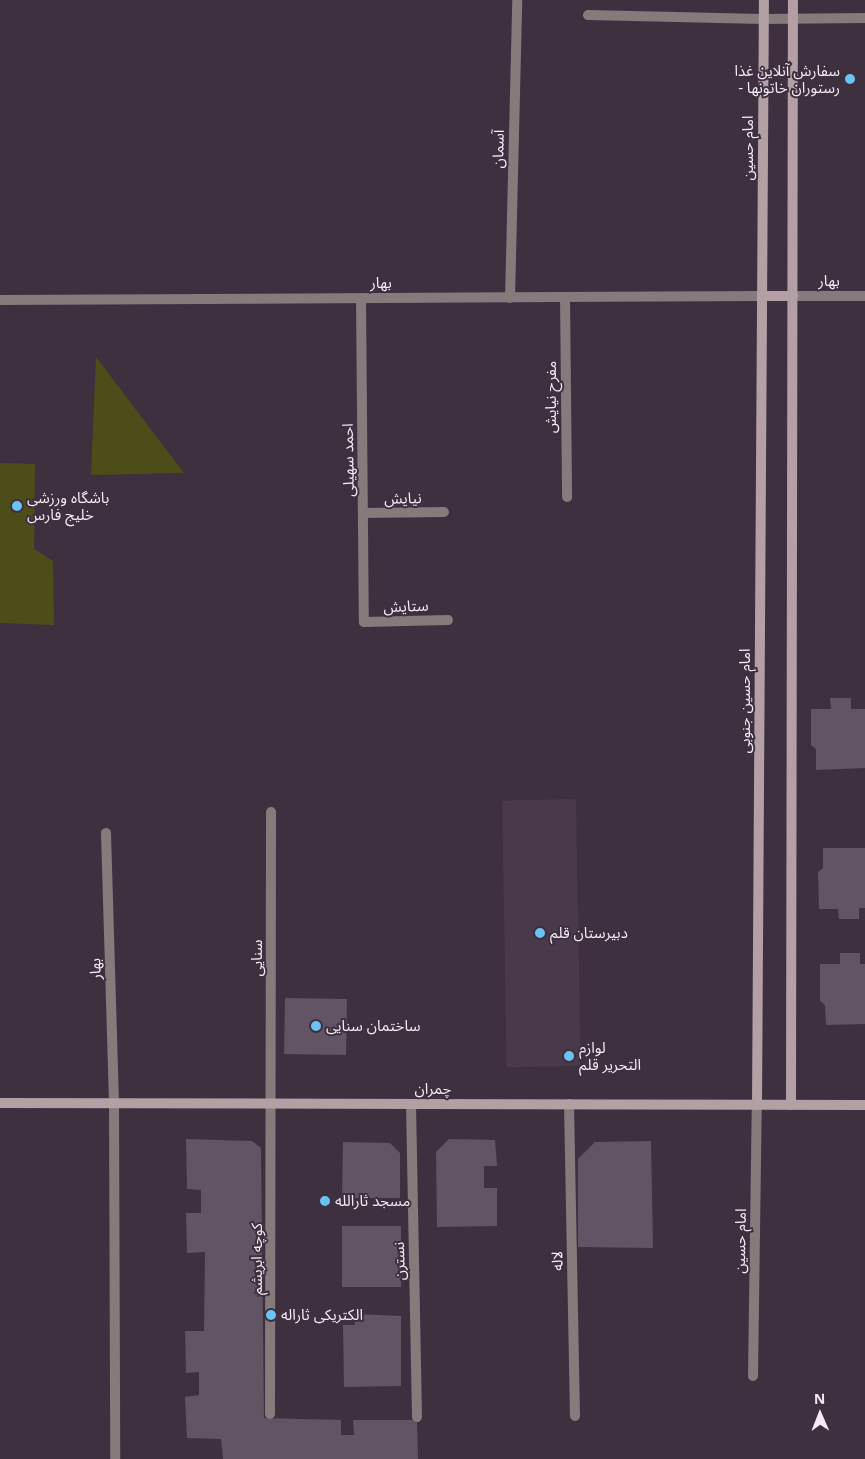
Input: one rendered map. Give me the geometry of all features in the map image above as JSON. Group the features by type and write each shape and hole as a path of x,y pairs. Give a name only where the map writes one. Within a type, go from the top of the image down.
{"street":[{"name":"امام حسین","path":"762,296 764,0"},
{"path":"791,1105 793,0"},
{"name":"آسمان","path":"510,298 517,1"},
{"path":"588,15 763,19 865,18"},
{"path":"762,296 792,296"},
{"name":"بهار","path":"0,300 762,296"},
{"name":"امام حسین جنوبی","path":"757,1105 762,296"},
{"name":"بهار","path":"792,296 865,296"},
{"name":"مفرح نیایش","path":"565,297 567,497"},
{"name":"احمد سهیلی","path":"361,298 364,622"},
{"name":"نیایش","path":"363,513 444,512"},
{"name":"ستایش","path":"364,622 448,620"},
{"name":"سنایی","path":"271,812 273,1104"},
{"name":"بهار","path":"106,834 114,1103 115,1459"},
{"name":"چمران","path":"0,1103 865,1105"},
{"name":"کوچه ابریشم","path":"270,1414 273,1104"},
{"name":"نسترن","path":"412,1104 417,1417"},
{"name":"لاله","path":"569,1104 575,1416"},
{"name":"امام حسین","path":"753,1376 757,1105"}],"shaded area":[{"path":"96,357 184,473 91,475"},
{"name":"باشگاه ورزشی خلیج فارس","path":"0,463 35,464 34,549 53,561 54,625 0,623"},
{"name":"دبیرستان قلم","path":"576,799 581,1066 507,1067 502,800"}],"building":[{"path":"830,698 851,698 851,709 865,709 865,768 816,770 816,749 811,745 811,709 831,709"},
{"path":"823,848 865,848 865,908 859,908 859,919 839,919 838,909 819,909 818,872 823,868"},
{"path":"840,953 860,953 860,964 865,964 865,1024 826,1025 825,1005 820,1001 820,964 840,964"},
{"name":"ساختمان سنایی","path":"285,998 347,999 346,1055 284,1054"},
{"path":"186,1139 252,1141 261,1148 264,1418 341,1420 341,1435 354,1435 353,1420 417,1420 418,1459 223,1459 221,1439 187,1438 185,1397 199,1395 199,1372 186,1373 185,1331 204,1331 205,1252 187,1253 186,1213 201,1213 201,1190 187,1189"},
{"path":"449,1139 495,1140 497,1166 484,1166 484,1188 497,1188 497,1226 437,1227 436,1152"},
{"path":"651,1141 653,1248 578,1247 578,1159 595,1142"},
{"path":"343,1142 390,1143 400,1153 400,1198 342,1198"},
{"path":"342,1226 401,1226 401,1287 342,1287"},
{"path":"354,1314 401,1316 401,1386 344,1387 343,1325 355,1325"}],"place":[{"name":"سفارش آنلاین غذا - رستوران خاتونها","path":"850,79"},
{"name":"باشگاه ورزشی خلیج فارس","path":"17,506"},
{"name":"دبیرستان قلم","path":"540,933"},
{"name":"ساختمان سنایی","path":"316,1026"},
{"name":"لوازم التحریر قلم","path":"569,1056"},
{"name":"مسجد ثارالله","path":"325,1201"},
{"name":"الکتریکی ثاراله","path":"271,1315"}]}
